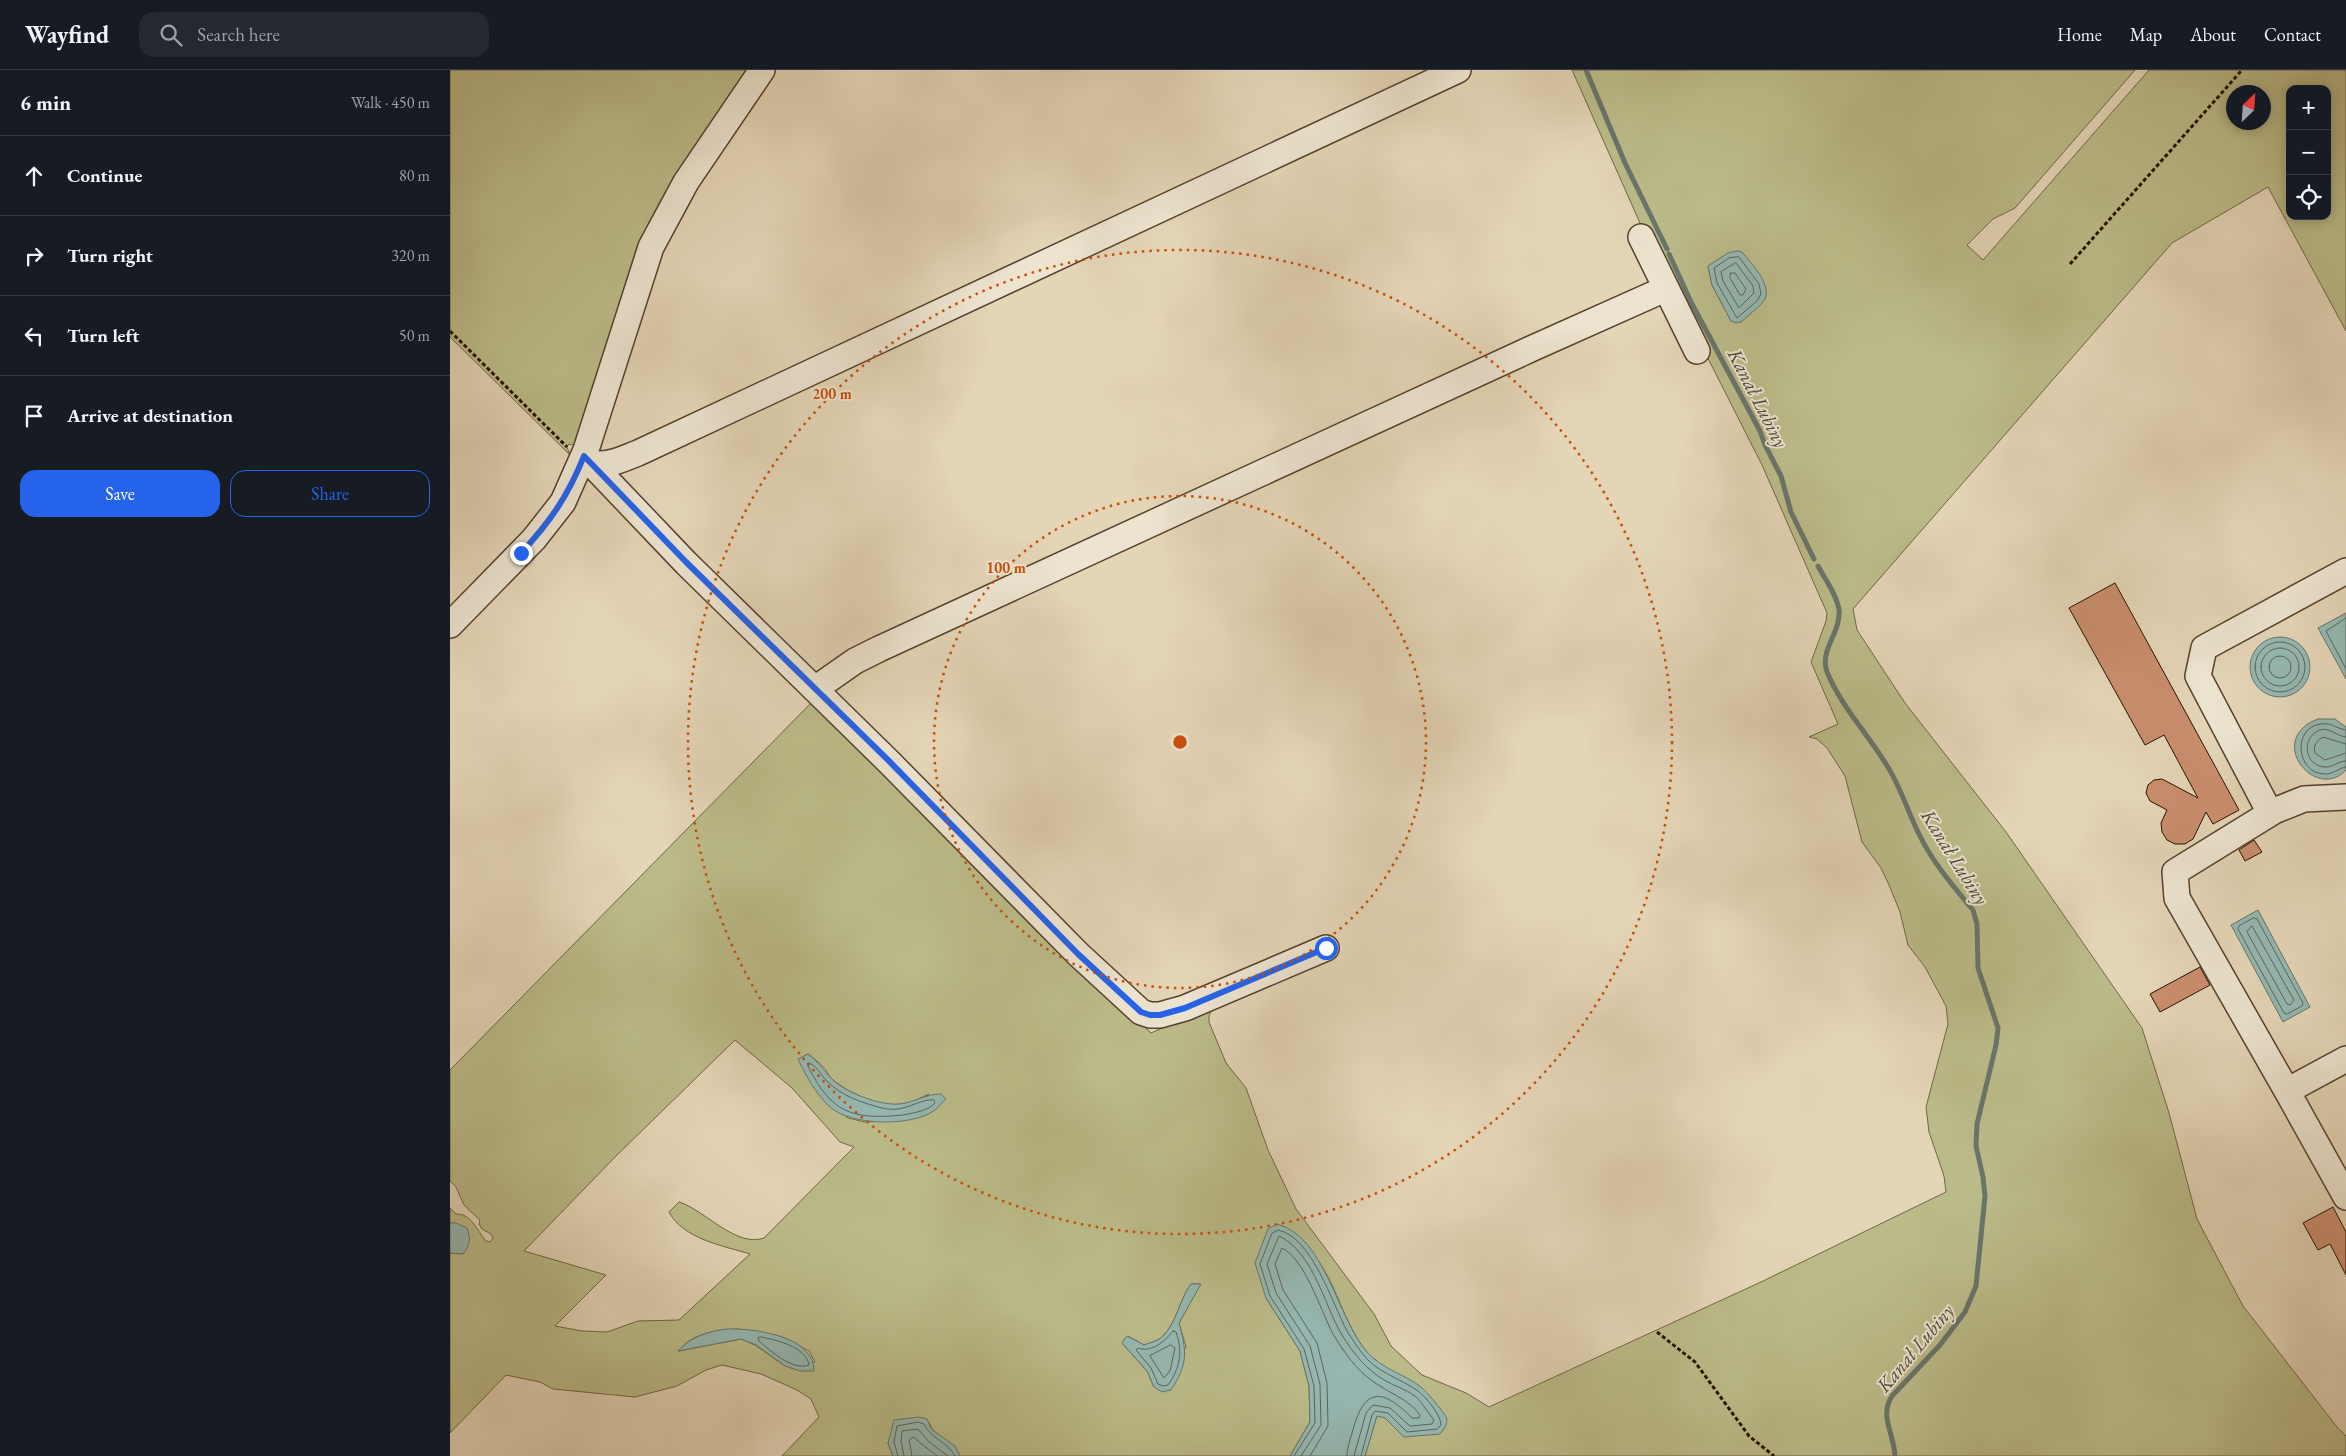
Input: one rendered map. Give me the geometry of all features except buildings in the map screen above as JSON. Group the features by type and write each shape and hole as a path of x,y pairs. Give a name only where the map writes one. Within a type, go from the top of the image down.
{"street":[{"path":"450,625 546,526 563,502 585,460 651,247 686,182 762,70"},
{"path":"585,460 607,464 638,453 1458,70"},
{"path":"1641,237 1697,351"},
{"path":"815,689 855,661 878,649 1665,289"},
{"path":"585,460 890,762 1078,954 1159,1030"},
{"path":"2270,814 2198,676 2204,648 2346,571"},
{"path":"2346,797 2304,800 2270,814 2175,872 2177,898 2346,1197"},
{"path":"1141,1012 1150,1015 1160,1015 1185,1008 1326,948"},
{"path":"2287,1091 2346,1059"}],"path":[{"path":"2070,264 2242,70"},
{"path":"450,331 585,460"},
{"path":"1657,1332 1695,1362 1750,1436 1774,1456"}],"green space":[{"path":"450,70 757,70 715,130 577,449 569,444 567,447 570,455 450,337"},
{"path":"1572,70 2135,70 2015,208 1993,219 1967,245 1983,260 2149,70 2346,70 2346,331 2268,187 2172,243 1853,609 1857,630 1905,703 2006,832 2142,1028 2169,1113 2197,1219 2243,1306 2346,1436 2346,1456 1365,1456 1377,1415 1385,1418 1404,1437 1422,1388 1386,1368 1361,1345 1326,1274 1301,1238 1266,1298 1300,1351 1309,1386 1310,1422 1290,1456 960,1456 953,1447 936,1433 929,1423 890,1437 888,1443 893,1456 782,1456 819,1417 811,1399 797,1390 761,1374 722,1365 706,1370 677,1386 635,1397 553,1389 540,1382 506,1375 450,1433 450,1253 463,1254 456,1223 450,1223 450,1208 456,1214 461,1214 470,1219 486,1241 490,1242 493,1238 491,1234 482,1229 479,1224 480,1220 464,1205 456,1187 450,1181 450,1070 815,699 1151,1033 1214,1005 1209,1016 1209,1022 1226,1063 1246,1088 1268,1150 1296,1209 1374,1314 1391,1346 1422,1375 1466,1393 1489,1407 1761,1282 1946,1192 1944,1176 1929,1132 1926,1107 1948,1024 1946,1006 1925,967 1908,945 1900,912 1889,885 1881,868 1862,842 1845,776 1827,748 1817,739 1809,737 1838,724 1811,662 1826,621 1827,613 1762,465 1644,232","holes":["1742,252 1763,282 1765,299 1741,322 1731,321 1712,285 1708,266","735,1040 792,1088 840,1142 854,1147 764,1238 753,1240 743,1238 679,1202 669,1212 684,1229 705,1240 750,1254 679,1320 638,1321 607,1332 582,1331 555,1326 606,1275 524,1251 616,1156","808,1054 820,1063 831,1078 840,1085 857,1095 877,1102 897,1104 910,1102 929,1094 889,1121 865,1122 848,1118 815,1089 799,1059","1191,1284 1200,1284 1179,1323 1186,1347 1154,1387 1147,1371 1122,1343 1128,1336 1144,1345 1160,1338 1175,1318","738,1329 782,1337 809,1351 815,1362 785,1366 755,1345 741,1339 679,1351 690,1340 698,1336 722,1330"]}],"water":[{"path":"1742,252 1755,267 1763,280 1766,293 1765,299 1759,306 1742,321 1736,323 1731,321 1712,285 1708,266 1728,253"},
{"path":"2346,613 2346,679 2318,628"},
{"path":"2274,637 2286,637 2297,642 2305,650 2310,661 2308,679 2297,692 2286,697 2274,697 2263,692 2255,684 2250,673 2250,661 2255,650 2263,642"},
{"path":"2318,719 2335,719 2346,727 2346,770 2335,778 2324,779 2313,776 2304,769 2297,759 2296,737 2306,726"},
{"path":"2258,910 2310,1007 2283,1022 2231,925"},
{"path":"808,1054 835,1082 862,1097 892,1104 911,1102 930,1095 941,1094 946,1099 935,1110 925,1116 912,1119 882,1122 852,1118 830,1107 816,1091 798,1059"},
{"path":"450,1223 456,1223 467,1228 469,1242 463,1254 450,1253"},
{"path":"1277,1224 1293,1232 1307,1244 1319,1261 1356,1337 1367,1352 1379,1363 1421,1387 1442,1410 1447,1421 1440,1434 1404,1437 1385,1418 1377,1416 1365,1456 1290,1456 1310,1422 1309,1386 1300,1351 1266,1298 1255,1263 1268,1229"},
{"path":"1191,1284 1201,1284 1179,1323 1184,1342 1184,1358 1181,1373 1171,1390 1162,1392 1154,1387 1147,1371 1122,1343 1127,1336 1144,1345 1162,1337 1175,1318"},
{"path":"727,1329 752,1330 781,1336 794,1342 812,1359 814,1371 800,1371 785,1366 756,1345 741,1339 678,1351 688,1342 700,1336 713,1331"},
{"path":"919,1417 927,1419 931,1429 955,1446 960,1456 893,1456 888,1443 894,1420"}],"waterway":[{"name":"Kanał Lubiny","path":"1586,70 1625,163 1667,249"},
{"name":"Kanał Lubiny","path":"1669,254 1692,304 1760,431 1781,476 1791,512 1814,559"},
{"name":"Kanał Lubiny","path":"1818,566 1833,593 1839,610 1837,626 1826,656 1827,672 1839,696 1891,773 1931,856 1973,910 1977,924 1978,968 1998,1028 1996,1045 1977,1124 1976,1146 1985,1196 1976,1286 1965,1312 1940,1345 1892,1396 1888,1403 1887,1418 1895,1456"}],"route":[{"path":"521,553 556,513 570,489 584,456 686,562 890,762 1078,954 1129,1003 1141,1012 1150,1015 1160,1015 1185,1008 1326,948"}]}
